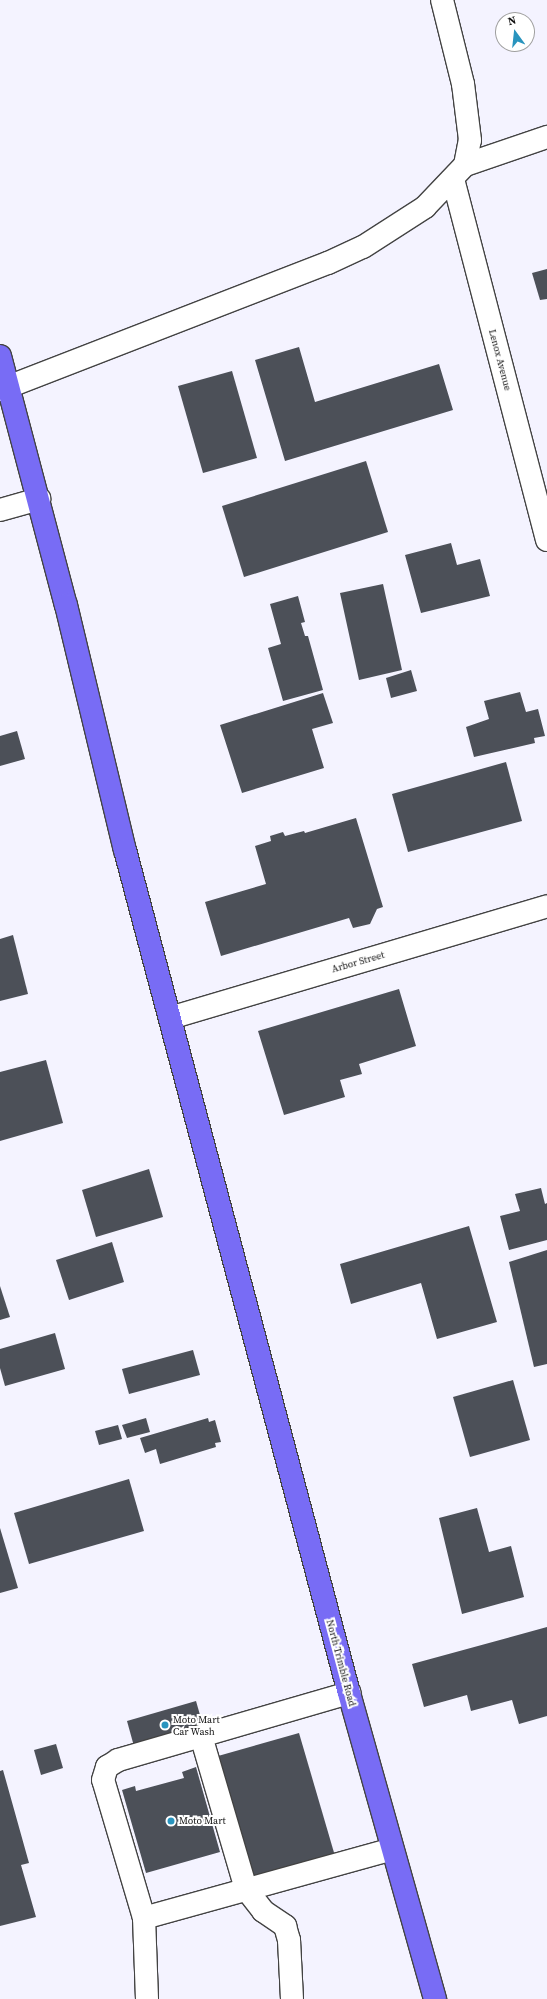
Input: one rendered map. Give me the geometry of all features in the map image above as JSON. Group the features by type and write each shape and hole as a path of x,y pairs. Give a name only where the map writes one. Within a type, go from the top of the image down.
{"main road":[{"name":"North Trimble Road","path":"0,356 4,389 39,499 125,850 349,1693 435,1999"}],"street":[{"path":"442,0 463,84 468,116 470,140 459,172"},
{"path":"4,389 328,263 398,226 425,207 459,172 547,136"},
{"name":"Lenox Avenue","path":"459,172 547,540"},
{"path":"0,510 39,499"},
{"name":"Arbor Street","path":"170,1018 547,906"},
{"path":"147,1999 144,1918 103,1780 108,1767 118,1760 349,1693"},
{"path":"201,1736 246,1890 263,1911 285,1926 289,1940 292,1999"},
{"path":"144,1918 392,1849"}],"building":[{"path":"547,269 547,299 540,300 532,273"},
{"path":"299,347 315,402 439,364 453,410 285,461 255,360"},
{"path":"232,371 257,458 203,473 178,386"},
{"path":"366,461 388,532 244,577 222,506"},
{"path":"451,543 457,565 480,559 490,596 421,613 405,555"},
{"path":"383,584 402,670 359,680 340,593"},
{"path":"298,596 305,622 301,623 305,636 308,636 323,690 283,701 268,648 281,644 270,604"},
{"path":"411,670 417,691 391,698 386,678"},
{"path":"520,692 526,712 538,709 545,736 534,738 535,743 474,757 466,727 489,719 484,701"},
{"path":"323,693 333,723 312,729 324,768 242,793 220,725"},
{"path":"17,731 25,759 0,766 0,736"},
{"path":"506,762 522,821 408,852 392,794"},
{"path":"356,818 383,907 377,909 370,924 353,928 349,918 221,956 205,902 266,884 255,846 271,841 270,836 283,832 285,836 304,831 305,833"},
{"path":"13,935 28,994 0,1001 0,939"},
{"path":"399,989 416,1046 359,1064 362,1074 340,1080 345,1097 284,1115 258,1031"},
{"path":"46,1060 63,1123 0,1141 0,1072"},
{"path":"149,1169 163,1217 96,1237 82,1190"},
{"path":"541,1188 545,1204 547,1203 547,1240 509,1250 500,1216 520,1211 515,1194"},
{"path":"469,1226 497,1322 437,1339 421,1283 351,1304 340,1264"},
{"path":"112,1242 124,1282 69,1300 56,1260"},
{"path":"547,1250 547,1364 534,1367 509,1262"},
{"path":"0,1286 10,1317 0,1320"},
{"path":"55,1333 65,1369 5,1386 0,1368 0,1349"},
{"path":"193,1350 200,1375 129,1394 122,1369"},
{"path":"513,1380 530,1440 470,1457 453,1397"},
{"path":"146,1418 150,1432 127,1438 122,1425"},
{"path":"208,1418 209,1422 215,1420 221,1442 215,1443 216,1447 160,1464 156,1449 145,1453 140,1438"},
{"path":"118,1425 122,1439 99,1445 95,1431"},
{"path":"129,1479 144,1531 29,1564 14,1513"},
{"path":"477,1508 489,1552 511,1546 524,1597 462,1614 439,1518"},
{"path":"0,1528 18,1588 0,1593"},
{"path":"547,1627 547,1716 519,1724 512,1700 471,1711 467,1695 424,1707 412,1664"},
{"name":"Moto Mart Car Wash","path":"196,1701 204,1729 135,1750 127,1721"},
{"name":"Moto Mart","path":"299,1733 335,1856 247,1882 211,1758"},
{"path":"56,1744 63,1768 41,1775 34,1750"},
{"name":"Moto Mart","path":"196,1767 220,1852 146,1873 122,1790 135,1786 136,1791 184,1778 182,1772"},
{"path":"3,1770 29,1863 21,1865 36,1917 0,1926 0,1771"}],"place":[{"name":"Moto Mart Car Wash","path":"165,1725"},
{"name":"Moto Mart","path":"171,1821"}]}
